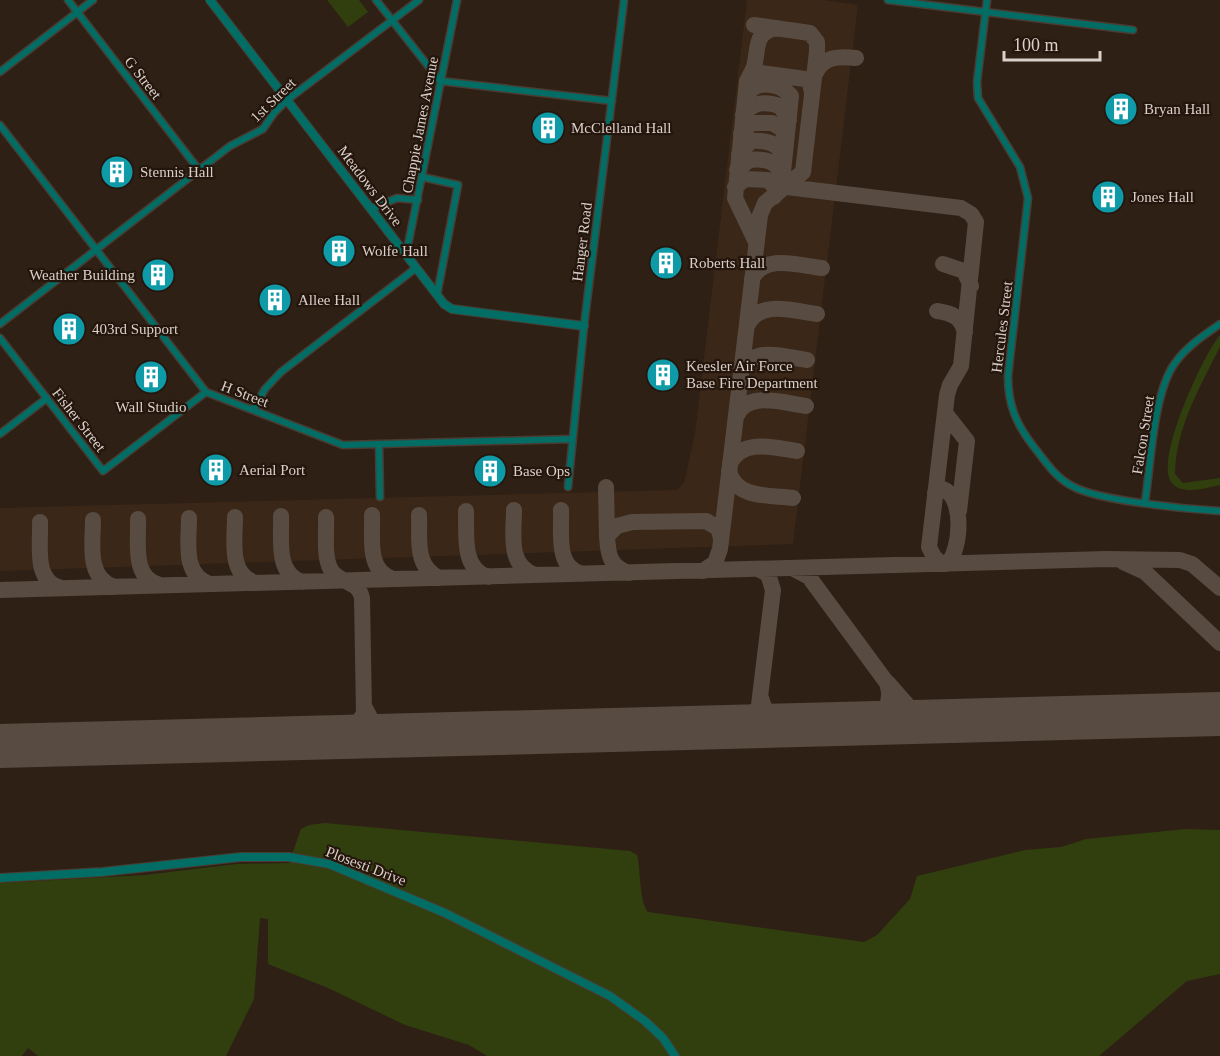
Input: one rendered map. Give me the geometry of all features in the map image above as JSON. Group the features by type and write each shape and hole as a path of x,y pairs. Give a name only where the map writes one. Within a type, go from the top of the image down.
{"street":[{"name":"G Street","path":"68,0 199,170"},
{"path":"0,72 93,0"},
{"name":"Meadows Drive","path":"210,0 437,295 452,309 584,326"},
{"path":"376,0 440,81 612,101"},
{"name":"1st Street","path":"0,324 236,141 263,129 287,100 419,0"},
{"name":"Chappie James Avenue","path":"406,255 457,0"},
{"name":"Hanger Road","path":"568,487 571,439 624,0"},
{"path":"888,0 1133,30"},
{"name":"Hercules Street","path":"987,0 977,82 978,98 1020,167 1028,198 1008,376 1010,406 1021,430 1062,480 1073,487 1096,495 1220,511"},
{"name":"H Street","path":"0,125 206,392 342,445 571,439"},
{"path":"422,177 458,185 437,295"},
{"path":"371,209 397,198 418,201"},
{"path":"253,410 265,389 281,372 416,268"},
{"name":"Falcon Street","path":"1145,502 1158,414 1166,379 1183,354 1220,324"},
{"name":"Fisher Street","path":"0,338 103,471 206,392"},
{"path":"0,434 47,398"},
{"path":"380,444 380,496"},
{"name":"Plosesti Drive","path":"0,878 102,872 241,857 289,857 329,864 445,913 610,996 645,1021 663,1038 675,1056"}],"shaded area":[{"path":"747,0 823,0 858,5 793,544 0,571 0,508 677,490 684,483 695,433"}],"green space":[{"path":"327,0 359,0 368,12 348,27"},
{"path":"1220,335 1220,347 1184,424 1176,457 1175,474 1183,483 1220,478 1220,485 1194,490 1181,489 1171,482 1168,470 1175,431 1193,384"},
{"path":"325,823 630,851 637,855 643,901 648,912 864,942 877,935 910,899 917,876 1025,850 1061,847 1086,839 1186,829 1220,830 1220,974 1187,981 1099,1056 487,1056 469,1045 405,1025 328,988 268,964 268,919 260,918 254,999 226,1056 38,1056 28,1048 22,1056 0,1056 0,883 145,875 236,864 289,863 301,829 309,825"}],"taxiway":[{"path":"703,571 715,563 720,549 760,215 765,203 803,172 817,52 817,42 810,33 754,25"},
{"path":"756,242 735,198 747,81 754,67 760,37 769,30 777,28"},
{"path":"815,74 827,60 844,57 856,58"},
{"path":"754,72 805,79 810,83 812,93"},
{"path":"746,97 755,87 767,84 774,85 791,96 782,181 777,194"},
{"path":"743,115 755,105 769,103 780,106 789,120"},
{"path":"741,134 751,123 772,123 782,129 786,142"},
{"path":"739,154 751,141 762,141 776,146 784,160"},
{"path":"737,170 749,160 765,160 778,167 782,177"},
{"path":"735,187 745,179 768,180 777,189 774,197"},
{"path":"787,187 961,208 971,214 976,222 961,366 947,395 929,547 934,557 942,564"},
{"path":"752,279 765,266 774,264 822,268"},
{"path":"943,264 964,271 971,286"},
{"path":"747,326 752,318 768,310 787,309 817,314"},
{"path":"937,311 955,317 965,332"},
{"path":"741,371 746,363 761,355 780,355 807,360"},
{"path":"736,417 748,403 757,401 777,401 806,406"},
{"path":"945,413 967,441 959,511"},
{"path":"730,463 736,455 751,447 797,451"},
{"path":"729,471 738,487 746,491 765,496 793,498"},
{"path":"606,487 607,536"},
{"path":"935,493 943,489 950,494 958,513 958,537 952,557 947,564"},
{"path":"514,510 513,538 516,556 520,564 535,575"},
{"path":"561,510 561,539 564,557 573,570 582,574"},
{"path":"466,511 466,540 469,558 479,573 488,577"},
{"path":"372,515 372,543 375,561 384,575 393,579"},
{"path":"419,515 419,542 422,559 431,573 439,578"},
{"path":"281,516 281,545 284,563 293,578 302,582"},
{"path":"235,517 234,546 237,565 247,579 256,583"},
{"path":"326,517 326,551 331,570 339,578 353,584 362,598 364,713 355,728 342,737"},
{"path":"189,518 188,547 191,565 201,580 210,584"},
{"path":"138,519 138,558 144,575 160,585"},
{"path":"93,520 92,549 95,568 99,576 114,587"},
{"path":"629,573 617,567 609,554 607,536 617,526 632,522 706,521 718,528 721,538"},
{"path":"40,522 42,570 52,584 61,588"},
{"path":"0,590 1107,559 1180,560 1192,564 1220,588"},
{"path":"1123,562 1145,572 1220,643"},
{"path":"741,726 754,719 759,705 773,590 768,574 758,569"},
{"path":"794,569 809,577 887,683 888,703 877,717 864,724"},
{"path":"888,683 909,707 939,722"},
{"path":"761,698 765,710 784,725"},
{"path":"365,708 373,723 395,736"}],"runway":[{"path":"0,746 1220,714"}],"place":[{"name":"Bryan Hall","path":"1121,109"},
{"name":"McClelland Hall","path":"548,128"},
{"name":"Stennis Hall","path":"117,172"},
{"name":"Jones Hall","path":"1108,197"},
{"name":"Wolfe Hall","path":"339,251"},
{"name":"Roberts Hall","path":"666,263"},
{"name":"Weather Building","path":"158,275"},
{"name":"Allee Hall","path":"275,300"},
{"name":"403rd Support","path":"69,329"},
{"name":"Keesler Air Force Base Fire Department","path":"663,375"},
{"name":"Wall Studio","path":"151,377"},
{"name":"Aerial Port","path":"216,470"},
{"name":"Base Ops","path":"490,471"}]}
